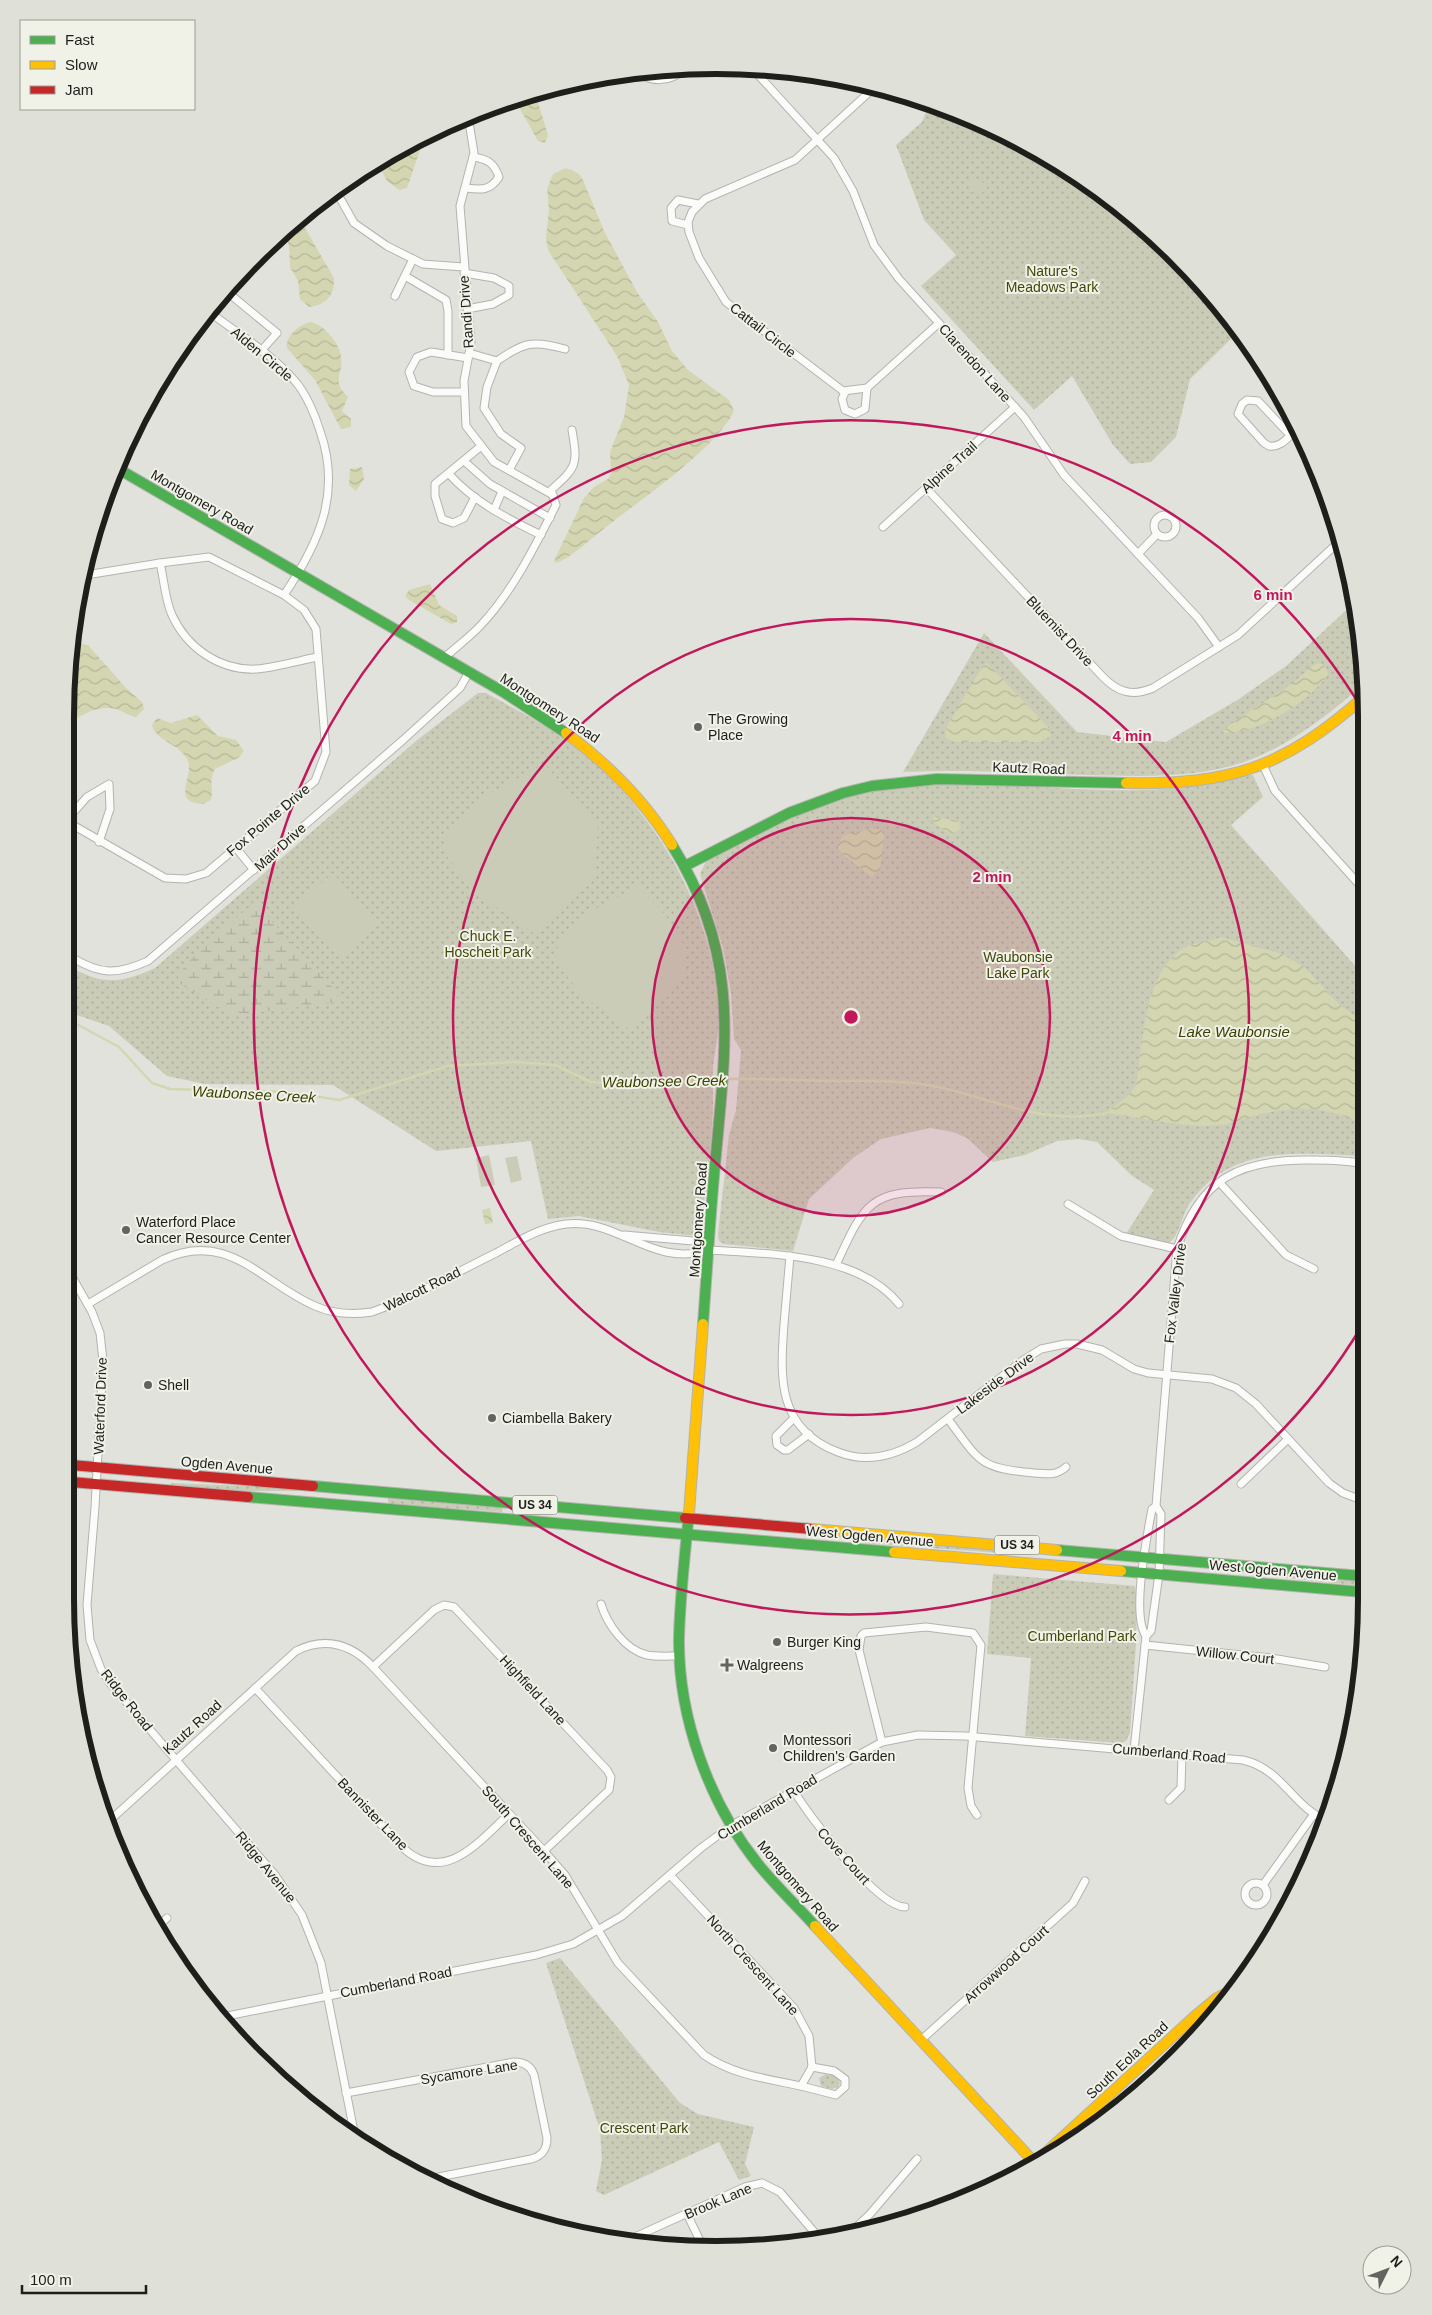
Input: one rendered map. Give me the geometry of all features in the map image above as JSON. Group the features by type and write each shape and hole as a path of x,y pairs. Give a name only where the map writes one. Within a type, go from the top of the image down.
{"street":[{"path":"647,78 660,80 671,78 675,75"},
{"name":"Clarendon Lane","path":"758,75 818,141 845,175 879,253 939,324 1031,426 1064,475 1198,618 1219,647"},
{"path":"698,204 678,200 671,208 672,221 688,225 692,212 705,199 784,167 795,160 869,93"},
{"path":"466,188 481,190 493,186 499,176 494,165 484,159 474,158 468,124"},
{"name":"Randi Drive","path":"474,158 460,206 463,270 471,343 464,392 466,426 480,447 494,462 553,495"},
{"path":"339,196 354,223 387,246 423,264 463,270 494,278 509,286 510,295 493,304 467,309"},
{"name":"Cattail Circle","path":"688,225 699,258 726,302 832,385 845,392"},
{"path":"395,296 413,259"},
{"name":"Randi Drive","path":"405,276 446,300 448,311 448,355"},
{"path":"231,295 277,333 261,351"},
{"name":"Alden Circle","path":"214,316 261,351 298,385 312,408 328,462 327,506 318,537 298,574"},
{"path":"867,388 865,409 855,414 845,410 842,399 845,392 867,388 939,324"},
{"path":"509,470 521,448 501,434 484,408 487,387 498,360 518,346 543,343 565,349"},
{"name":"Randi Drive","path":"464,392 433,392 414,386 409,372 417,357 431,352 468,356"},
{"path":"468,356 498,360"},
{"path":"1291,430 1258,401 1247,400 1240,408 1238,414 1269,446 1275,447 1292,433"},
{"name":"Alpine Trail","path":"882,526 1015,407"},
{"path":"444,658 482,624 511,584 541,535 556,505 551,490 571,472 576,457 572,430"},
{"path":"475,497 464,518 453,523 442,519 435,496 435,484 480,447"},
{"path":"464,461 490,484 550,518"},
{"name":"Montgomery Road","path":"122,471 545,718 598,756 641,801 685,866 708,923 725,995 726,1062 715,1165 679,1656 684,1703 694,1741 713,1790 732,1825 744,1845 773,1882 1031,2158"},
{"path":"449,474 475,497 494,510 541,535"},
{"name":"Bluemist Drive","path":"926,488 1102,676 1119,690 1128,693 1145,692 1246,629 1335,547"},
{"path":"494,510 502,491"},
{"path":"1138,554 1157,534"},
{"name":"Fox Pointe Drive","path":"74,826 166,878 186,879 206,873 315,781 326,752 316,629 304,610 284,595 209,558 160,562 90,574"},
{"path":"160,562 171,614 186,638 208,657 232,667 256,669 318,657"},
{"path":"284,595 298,574"},
{"name":"Mair Drive","path":"74,959 94,969 114,972 126,970 148,961 460,688 469,672"},
{"name":"Kautz Road","path":"685,866 805,805 857,788 904,781 956,780 1167,784 1219,778 1263,766 1299,747 1358,703"},
{"path":"1263,766 1274,791 1358,883"},
{"path":"74,811 87,797 109,784 110,809 99,842"},
{"path":"236,848 254,870"},
{"name":"Fox Valley Drive","path":"1146,1636 1151,1632 1159,1574 1161,1514 1156,1506 1177,1249 1189,1216 1206,1194 1244,1168 1267,1161 1348,1160 1358,1162"},
{"path":"1220,1183 1286,1255 1314,1270"},
{"path":"836,1266 858,1219 878,1200 903,1192 942,1192"},
{"path":"1068,1204 1120,1236 1177,1249"},
{"name":"Walcott Road","path":"88,1304 162,1260 179,1253 197,1250 225,1254 245,1262 316,1306 343,1313 372,1312 551,1227 581,1224 624,1235 693,1241 709,1250"},
{"name":"Walcott Road","path":"624,1235 643,1246 678,1254 692,1255 709,1250 818,1259 884,1287 899,1304"},
{"name":"Lakeside Drive","path":"790,1256 781,1370 784,1392 794,1418 809,1434 831,1450 858,1458 875,1458 898,1452 948,1419 1022,1361 1041,1349 1065,1344 1092,1347 1109,1354 1134,1369 1148,1373 1166,1373 1212,1379 1236,1388 1256,1404 1330,1483 1343,1493 1358,1499"},
{"name":"Waterford Drive","path":"74,1280 88,1304 100,1333 103,1361 96,1484"},
{"path":"794,1418 776,1436 777,1445 784,1450 788,1450 809,1434"},
{"path":"948,1419 974,1454 992,1466 1053,1474 1066,1467"},
{"path":"1241,1484 1288,1438"},
{"name":"Ogden Avenue","path":"74,1465 382,1492"},
{"name":"US 34","path":"74,1482 375,1508"},
{"name":"Ridge Road","path":"96,1484 86,1605 90,1640 101,1669 110,1682 176,1760"},
{"path":"375,1508 382,1492"},
{"name":"West Ogden Avenue","path":"382,1492 1159,1557 1358,1576"},
{"name":"Fox Valley Drive","path":"1134,1750 1146,1636 1140,1628 1142,1572 1152,1509 1156,1506"},
{"name":"West Ogden Avenue","path":"375,1508 1358,1592"},
{"path":"601,1604 612,1629 638,1652 647,1655 679,1656"},
{"name":"Highfield Lane","path":"373,1667 434,1610 444,1605 449,1605 460,1612 594,1756 611,1777 609,1790 544,1851"},
{"path":"882,1742 859,1650 858,1641 864,1633 889,1632 913,1628 959,1630 973,1633 980,1645 968,1788 971,1806 977,1815"},
{"name":"South Crescent Lane","path":"296,1651 307,1646 331,1643 353,1650 373,1667 565,1875 618,1963 704,2054 727,2068 741,2073 836,2094 845,2087 845,2079 841,2074 812,2066"},
{"name":"Willow Court","path":"1145,1646 1247,1655 1325,1667"},
{"name":"Kautz Road","path":"113,1818 296,1651"},
{"name":"Bannister Lane","path":"255,1688 403,1848 414,1856 435,1863 455,1860 470,1850 509,1814"},
{"name":"Cumberland Road","path":"228,2016 536,1955 573,1944 622,1916 701,1848 732,1825 856,1754 882,1742 928,1734 1242,1760 1262,1767 1280,1780 1314,1814 1320,1817"},
{"path":"1169,1800 1181,1788 1182,1754"},
{"name":"Ridge Avenue","path":"176,1760 275,1875 297,1905 315,1943 353,2129"},
{"name":"Cove Court","path":"794,1791 818,1828 880,1895 893,1905 905,1907"},
{"path":"1263,1885 1314,1814"},
{"name":"North Crescent Lane","path":"670,1875 794,2008 809,2036 812,2066"},
{"name":"Arrowwood Court","path":"920,2041 1073,1903 1085,1880"},
{"path":"162,1923 167,1918"},
{"name":"South Eola Road","path":"1056,2143 1194,2017 1221,1996"},
{"name":"Sycamore Lane","path":"346,2093 514,2062 525,2063 529,2066 534,2076 547,2145 541,2155 531,2159 437,2177"},
{"path":"801,2086 812,2066"},
{"path":"858,2225 879,2204 917,2159"},
{"name":"Brook Lane","path":"636,2236 745,2187 762,2183 780,2192 815,2233"},
{"path":"686,2214 700,2241"}],"green space":[{"name":"Nature's Meadows Park","path":"927,110 962,123 1000,140 1073,182 1107,206 1170,262 1199,293 1234,336 1190,379 1176,437 1151,462 1130,464 1113,445 1072,376 1034,410 921,286 956,255 924,220 896,145 922,122"},
{"path":"971,175 988,186 982,193 974,193 970,189 968,182"},
{"path":"1349,608 1353,632 1357,689 1301,733 1257,757 1216,770 1151,776 972,771 903,772 984,633 1077,732 1166,742 1239,699 1286,666"},
{"name":"Chuck E. Hoscheit Park","path":"478,693 486,693 540,723 571,744 601,769 628,797 652,828 674,862 691,897 705,934 714,972 719,1011 713,1067 710,1153 700,1234 696,1236 659,1232 579,1216 548,1219 531,1141 436,1151 333,1085 205,1084 167,1076 109,1026 74,1014 74,969 103,980 113,980 132,977 155,968 416,741"},
{"path":"544,764 598,823 595,879 535,934 480,896 444,853 447,833 485,796"},
{"name":"Waubonsie Lake Park","path":"1253,775 1263,797 1231,825 1358,969 1358,1157 1284,1154 1249,1160 1233,1167 1217,1176 1190,1203 1176,1235 1169,1243 1126,1234 1154,1190 1131,1175 1097,1142 1078,1139 1057,1141 1025,1155 993,1162 967,1138 953,1132 930,1128 881,1139 853,1158 809,1199 793,1251 724,1244 719,1241 718,1234 729,1135 736,1110 741,1050 734,1039 731,993 723,948 700,874 706,861 815,808 838,800 885,789 930,785 976,784 1112,790 1158,789 1202,785"},
{"path":"333,873 378,924 339,958 294,906"},
{"path":"638,886 658,907 677,932 683,945 686,959 684,973 676,987 660,1004 629,1029 584,997 556,963 558,942 589,912"},
{"path":"254,902 345,1001 237,1015 227,1013 176,981 186,964"},
{"path":"489,1155 495,1185 481,1187 476,1158"},
{"path":"517,1156 522,1180 511,1183 505,1158"},
{"path":"171,1483 315,1491 238,1491 171,1485"},
{"path":"388,1498 503,1507 502,1512 388,1504"},
{"path":"863,1539 1016,1551 1015,1554 863,1543"},
{"name":"Cumberland Park","path":"993,1574 1135,1586 1137,1601 1136,1644 1130,1733 1126,1741 1120,1743 1025,1736 1031,1658 987,1654"},
{"path":"1286,1575 1358,1581 1358,1586 1286,1578"},
{"name":"Crescent Park","path":"560,1958 680,2103 698,2114 754,2127 745,2164 751,2176 739,2180 719,2142 604,2195 596,2191 602,2160 600,2130 546,1963"},
{"path":"826,2074 837,2076 840,2083 838,2087 832,2089 821,2086 819,2078"}],"water":[{"path":"537,100 548,135 545,143 538,141 518,106"},
{"path":"419,147 420,150 407,188 399,190 387,181 381,169"},
{"path":"566,168 579,174 583,180 604,231 637,292 658,322 672,351 688,370 729,400 734,411 725,426 695,457 575,552 556,563 554,561 584,498 594,487 608,479 611,474 610,452 624,417 629,385 617,356 548,250 546,238 549,210 547,189 553,174"},
{"path":"303,225 334,278 331,294 320,304 309,307 300,299 298,281 290,267 287,239"},
{"path":"310,322 325,330 334,340 340,351 339,381 340,386 348,397 342,411 351,419 351,427 341,429 315,380 287,348 290,335 301,326"},
{"path":"362,467 364,479 356,491 349,485 350,469"},
{"path":"430,584 439,605 457,616 457,622 451,624 405,596 409,590"},
{"path":"78,643 88,645 126,688 142,702 144,709 136,717 116,709 104,708 86,713 74,721"},
{"path":"987,663 1048,727 1051,736 1039,742 954,742 946,738 946,728 982,667"},
{"path":"1320,663 1326,668 1328,673 1325,679 1305,699 1266,723 1252,728 1224,733 1223,731 1232,724 1289,686 1311,667"},
{"path":"197,715 218,736 236,740 244,751 238,758 215,769 211,781 211,800 203,804 193,802 185,794 189,768 185,755 158,735 152,725 157,718 171,723"},
{"path":"933,817 959,821 960,829 952,835 932,822"},
{"path":"871,829 881,830 884,836 880,869 872,877 842,854 837,846 844,835"},
{"name":"Lake Waubonsie","path":"1221,937 1282,954 1304,967 1342,1007 1358,1018 1358,1122 1336,1114 1311,1109 1272,1112 1220,1125 1207,1126 1178,1124 1106,1113 1129,1095 1136,1085 1148,1010 1153,991 1161,973 1171,959 1184,948 1192,944"},
{"path":"490,1208 493,1223 485,1224 482,1210"}],"waterway":[{"name":"Waubonsee Creek","path":"74,1023 119,1047 152,1083 170,1089 289,1092 339,1100 448,1066 516,1062 555,1065 591,1082 621,1085 722,1080"},
{"name":"Waubonsee Creek","path":"727,1079 913,1083 943,1088 1043,1114 1085,1116 1106,1113"}],"traffic: fast":[{"path":"122,471 505,693 566,733"},
{"path":"685,866 789,813 843,793 872,786 937,779 1126,783"},
{"path":"672,845 694,886 709,925 719,963 724,1001 723,1079 703,1324"},
{"path":"313,1486 685,1518"},
{"path":"248,1497 894,1552"},
{"path":"689,1513 679,1638 680,1668 684,1698 700,1758 711,1787 740,1840 758,1864 815,1926"},
{"path":"1057,1550 1358,1576"},
{"path":"1121,1571 1358,1592"}],"traffic: slow":[{"path":"1126,783 1163,783 1197,780 1227,775 1255,767 1309,740 1358,702"},
{"path":"566,733 611,770 650,813 672,845"},
{"path":"689,1513 703,1324"},
{"path":"812,1529 1057,1550"},
{"path":"894,1552 1121,1571"},
{"path":"815,1926 1031,2158"},
{"path":"1056,2143 1194,2017 1221,1996"}],"traffic: jam":[{"path":"74,1465 313,1486"},
{"path":"74,1482 248,1497"},
{"path":"685,1518 812,1529"}],"place":[{"name":"The Growing Place","path":"698,727"},
{"name":"Waterford Place Cancer Resource Center","path":"126,1230"},
{"name":"Shell","path":"148,1385"},
{"name":"Ciambella Bakery","path":"492,1418"},
{"name":"Burger King","path":"777,1642"},
{"name":"Walgreens","path":"727,1665"},
{"name":"Montessori Children's Garden","path":"773,1748"}]}
